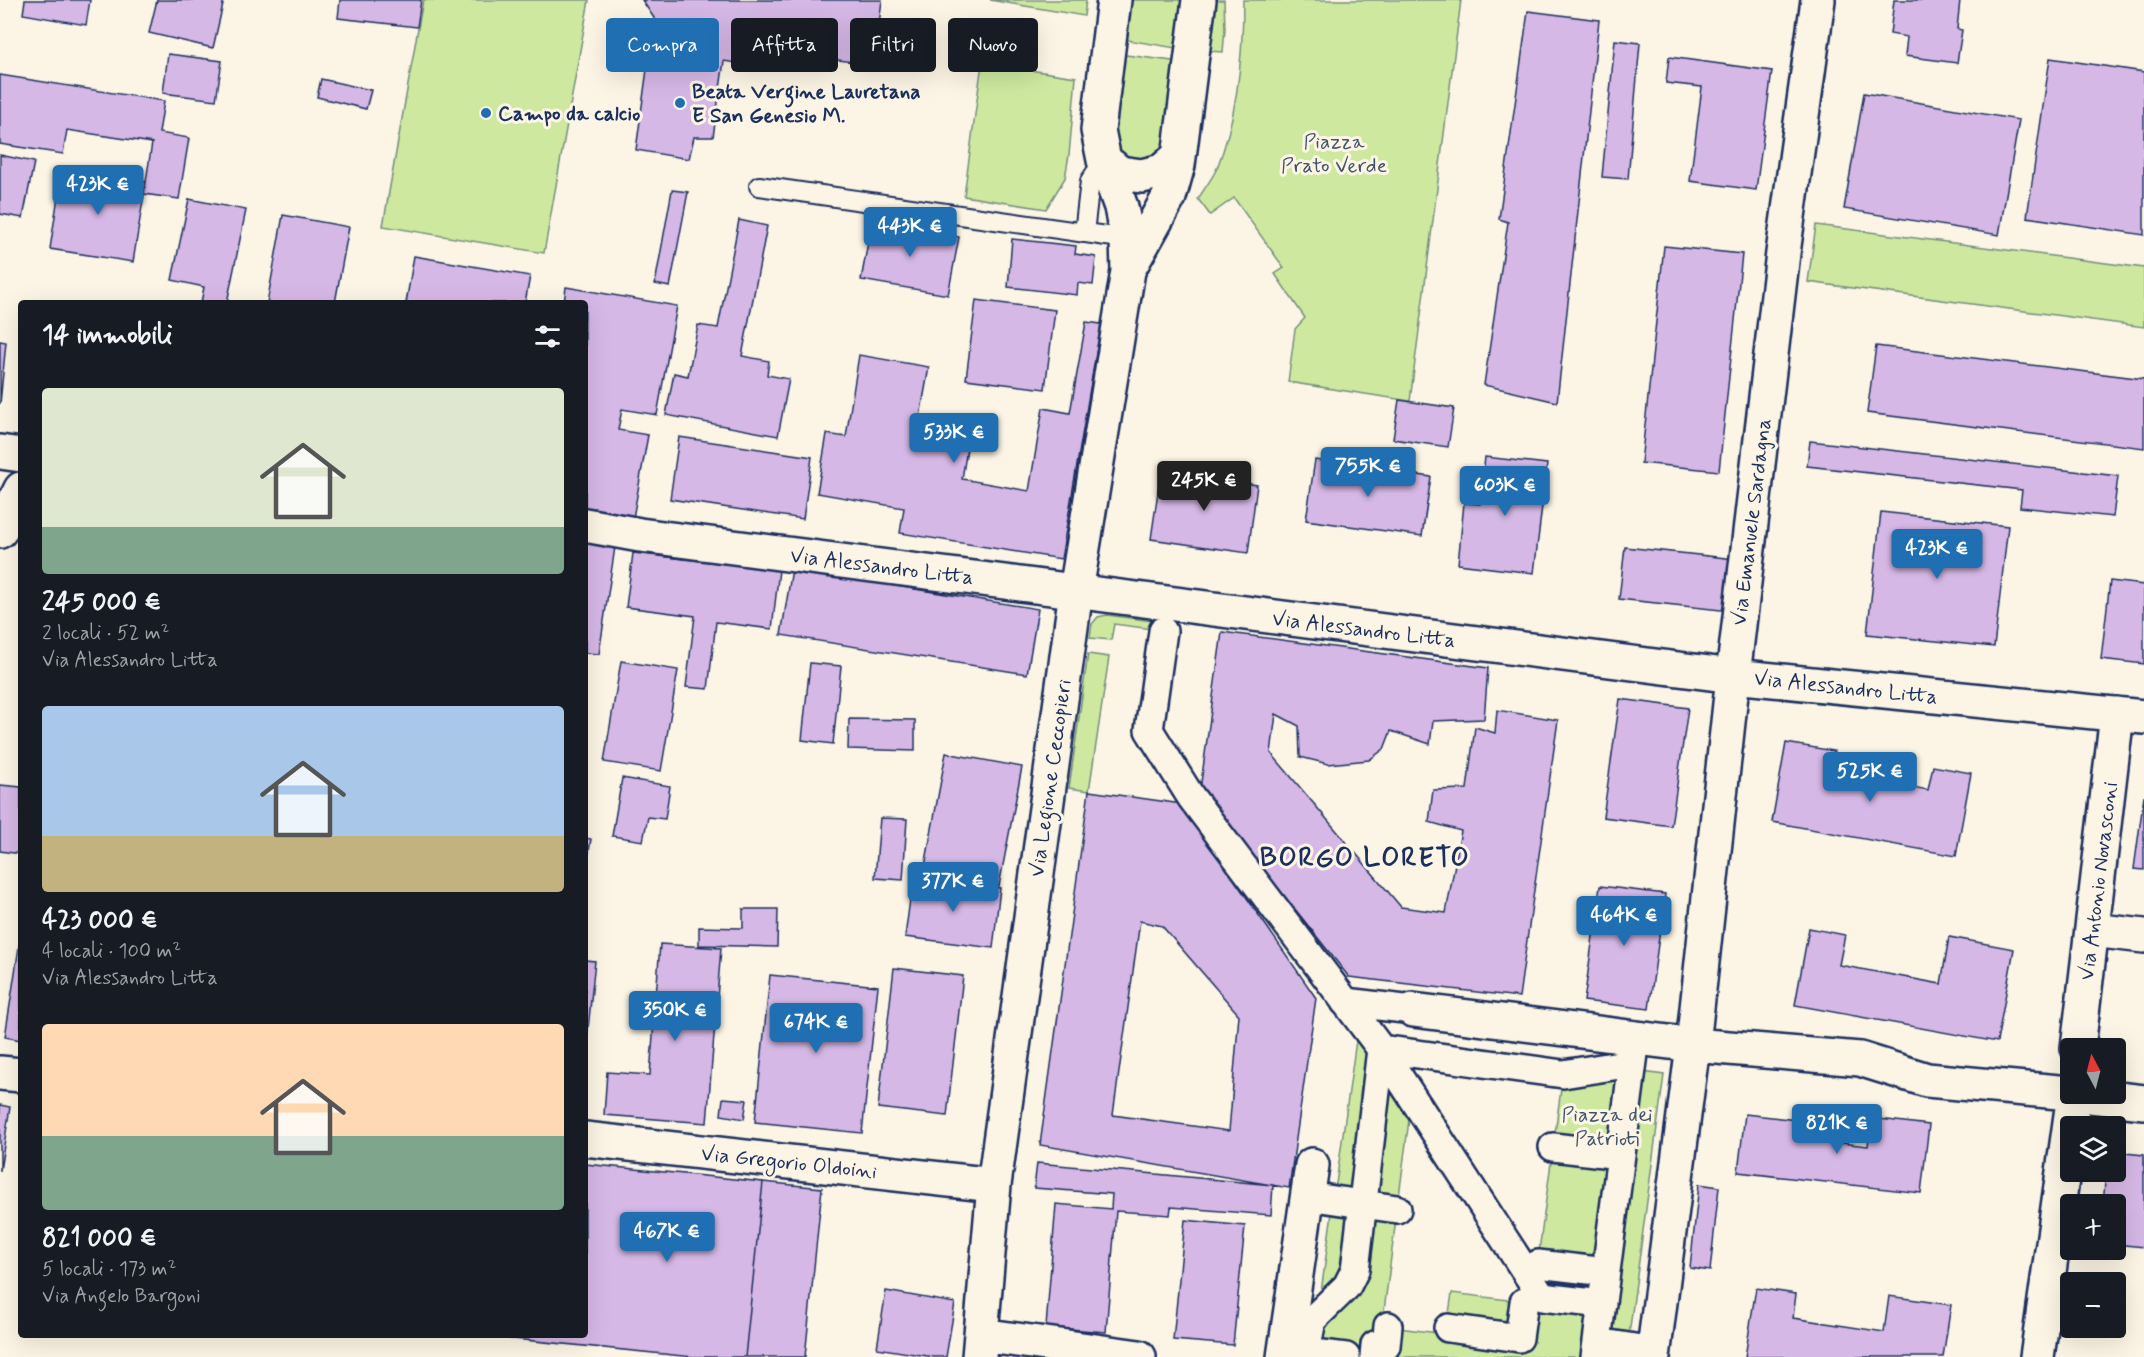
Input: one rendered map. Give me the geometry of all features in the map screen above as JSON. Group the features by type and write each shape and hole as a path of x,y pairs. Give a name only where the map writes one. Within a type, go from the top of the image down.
{"street":[{"path":"1114,0 1098,130 1104,160 1121,207 1127,239 1128,272"},
{"path":"1128,272 1168,197 1179,156 1199,0"},
{"name":"Via Emanuele Sardagna","path":"1693,1045 1733,676 1783,253 1818,0"},
{"path":"1104,160 1120,173 1142,176 1162,171 1179,156"},
{"name":"Via Legione Ceccopieri","path":"980,1346 994,1185 1076,591 1128,272"},
{"path":"0,452 18,455"},
{"path":"0,531 18,495"},
{"name":"Via Alessandro Litta","path":"588,526 640,535 1733,676 2131,715"},
{"path":"1163,631 1149,730 1191,797 1381,1049 1542,1297 1602,1304"},
{"name":"Via Antonio Novasconi","path":"2079,1038 2092,930 2131,715"},
{"path":"2092,930 2144,936"},
{"path":"1345,1002 1413,1010 1634,1051"},
{"path":"1381,1049 1563,1074 1634,1051 1693,1045 1860,1059 1927,1080 2060,1092"},
{"path":"1634,1051 1596,1350 1653,1354 1693,1045"},
{"path":"1346,1357 1306,1352 1308,1333 1312,1320 1347,1286 1355,1270 1381,1049"},
{"path":"0,1073 18,1075"},
{"path":"2126,1100 2144,1102"},
{"path":"2037,1357 2072,1104"},
{"name":"Via Gregorio Oldoini","path":"588,1139 994,1185"},
{"path":"1553,1147 1620,1155"},
{"path":"1284,1357 1310,1181 1362,1205 1397,1209"},
{"path":"1538,1264 1606,1272"},
{"path":"1448,1328 1519,1338 1524,1302"},
{"path":"1374,1357 1376,1345 1386,1346 1388,1326"},
{"path":"980,1346 1139,1357"}],"lane":[{"path":"1084,233 1090,181 1104,160"},
{"path":"759,186 1127,239"}],"green space":[{"name":"Campo da calcio","path":"423,0 589,0 544,253 383,226"},
{"path":"990,0 1086,0 1084,16"},
{"path":"1126,0 1188,0 1182,49 1121,39"},
{"path":"1215,0 1224,0 1223,52 1209,51"},
{"name":"Piazza Prato Verde","path":"1243,0 1461,0 1410,401 1288,382 1295,329 1305,318 1275,274 1284,268 1234,198 1210,215 1198,199 1217,168 1230,127 1238,85"},
{"path":"1118,54 1180,62 1170,144 1147,167 1119,157 1110,121"},
{"path":"1038,71 1076,77 1065,178 1046,209 964,196 981,72"},
{"path":"1816,225 2144,268 2144,327 1808,282"},
{"path":"1107,615 1153,621 1152,629 1114,624 1111,640 1090,638 1092,624 1098,617"},
{"path":"1088,654 1109,657 1089,791 1069,788"},
{"name":"Piazza dei Patrioti","path":"1357,1033 1664,1075 1626,1357 1312,1357","holes":["1381,1049 1563,1074 1532,1303 1452,1293 1446,1334 1382,1326 1412,1097"]}],"building":[{"path":"25,0 90,0 86,25 23,14"},
{"path":"157,0 224,0 213,48 149,33"},
{"path":"340,0 421,0 417,27 338,18"},
{"path":"642,0 882,0 880,18 850,18 850,62 838,60 838,18 731,18 731,62 724,61 713,137 694,137 689,159 636,150 647,72 719,72 719,18 654,18"},
{"path":"1894,0 1960,0 1957,29 1962,30 1957,63 1905,56 1907,37 1890,34"},
{"path":"1528,11 1599,20 1557,402 1484,385 1508,222 1499,219"},
{"path":"1615,40 1640,43 1628,179 1602,177"},
{"path":"168,54 222,61 216,100 163,93"},
{"path":"1669,57 1772,71 1756,190 1690,181 1702,87 1666,83"},
{"path":"2050,58 2144,72 2144,235 2027,217"},
{"path":"0,75 164,101 159,133 189,138 179,199 144,194 152,143 67,130 63,154 0,144"},
{"path":"321,79 371,90 366,109 317,97"},
{"path":"1864,93 2019,120 1999,235 1844,209"},
{"path":"0,155 34,162 23,218 0,214"},
{"path":"62,170 146,182 133,262 50,249"},
{"path":"672,190 688,192 670,287 655,284"},
{"path":"189,199 246,210 228,300 202,300 204,287 172,280"},
{"path":"283,215 349,227 336,300 268,300"},
{"path":"739,220 767,226 742,356 769,361 767,375 789,379 778,436 666,415 674,373 688,376 698,325 718,328"},
{"path":"872,221 959,237 948,295 861,280"},
{"path":"1012,239 1076,246 1075,254 1096,257 1093,285 1078,283 1077,295 1008,287"},
{"path":"1664,246 1742,254 1719,471 1641,463"},
{"path":"414,256 530,276 526,300 407,300"},
{"path":"566,287 677,306 657,415 622,409 618,430 648,435 633,518 588,510 588,300 564,300"},
{"path":"976,300 1055,310 1045,389 966,379"},
{"path":"1086,322 1101,324 1061,559 900,533 904,508 817,493 827,434 846,437 859,355 929,367 918,428 969,436 962,479 1029,491 1043,408 1070,413"},
{"path":"0,341 6,342 0,404"},
{"path":"1876,346 2144,379 2144,448 1867,413"},
{"path":"1399,400 1454,408 1448,447 1393,439"},
{"path":"679,437 812,457 803,519 670,499"},
{"path":"1810,441 2118,476 2113,517 2020,507 2022,490 1807,466"},
{"path":"1485,457 1547,464 1534,573 1458,564 1464,503 1480,504"},
{"path":"1315,460 1431,477 1422,536 1306,520"},
{"path":"1161,471 1257,485 1248,553 1151,539"},
{"path":"1881,512 2008,526 1994,647 1867,634"},
{"path":"588,543 615,547 599,654 588,653"},
{"path":"1625,547 1735,559 1730,611 1619,599"},
{"path":"633,553 779,570 772,629 716,622 708,689 686,687 695,616 626,607"},
{"path":"792,569 1038,609 1027,674 781,635"},
{"path":"2110,581 2144,585 2144,664 2101,659"},
{"path":"1222,632 1488,668 1484,719 1433,721 1430,744 1391,731 1384,749 1369,760 1328,764 1300,757 1299,726 1276,714 1271,753 1401,907 1446,913 1461,831 1429,822 1433,790 1467,789 1475,727 1495,733 1497,710 1558,720 1519,997 1349,977 1200,790"},
{"path":"621,661 678,670 661,771 604,762"},
{"path":"810,663 841,666 833,744 802,740"},
{"path":"1620,699 1688,708 1671,826 1603,817"},
{"path":"849,719 915,720 915,751 848,749"},
{"path":"1786,743 1834,751 1831,772 1928,790 1933,766 1971,773 1956,856 1772,822"},
{"path":"946,753 1022,767 999,886 924,872"},
{"path":"622,778 670,786 665,819 648,817 643,841 612,836"},
{"path":"0,785 18,787 18,854 0,851"},
{"path":"1089,791 1182,804 1316,998 1289,1188 1040,1145","holes":["1140,921 1162,926 1239,1015 1229,1131 1113,1115"]},
{"path":"2144,795 2144,870 2134,869"},
{"path":"880,818 907,819 903,880 875,878"},
{"path":"588,838 591,839 588,858"},
{"path":"913,877 1000,888 993,948 905,937"},
{"path":"1600,886 1665,894 1649,1009 1584,1001"},
{"path":"743,909 778,909 777,947 699,945 699,927 743,928"},
{"path":"1809,928 1845,935 1839,965 1941,984 1949,937 2014,949 1997,1042 1795,1005"},
{"path":"660,944 721,948 707,1123 604,1115 607,1072 650,1075"},
{"path":"18,953 18,1039 5,1037"},
{"path":"588,960 595,961 588,1029"},
{"path":"894,968 963,976 947,1116 878,1108"},
{"path":"770,975 878,986 862,1133 755,1122"},
{"path":"723,1098 747,1100 744,1119 721,1115"},
{"path":"0,1105 10,1107 0,1171"},
{"path":"1745,1114 1797,1120 1795,1138 1868,1146 1871,1118 1929,1125 1921,1193 1738,1172"},
{"path":"2126,1153 2144,1155 2144,1247 2126,1245 2126,1194 2104,1194 2105,1182 2126,1182"},
{"path":"1037,1163 1273,1185 1271,1215 1171,1207 1170,1215 1116,1211 1106,1332 1046,1327 1056,1204 1111,1209 1112,1194 1034,1188"},
{"path":"588,1164 763,1182 745,1357 693,1357 505,1338 588,1338"},
{"path":"763,1182 822,1188 805,1357 745,1357"},
{"path":"1699,1184 1719,1187 1710,1271 1690,1268"},
{"path":"1185,1220 1245,1226 1233,1345 1173,1340"},
{"path":"1756,1288 1796,1294 1793,1318 1884,1332 1889,1296 1951,1305 1943,1357 1745,1357"},
{"path":"886,1291 955,1303 946,1357 877,1348"}],"place":[{"name":"Beata Vergine Lauretana E San Genesio M.","path":"680,103"},
{"name":"Campo da calcio","path":"486,113"}],"district":[{"name":"BORGO LORETO","path":"1365,857"}]}
